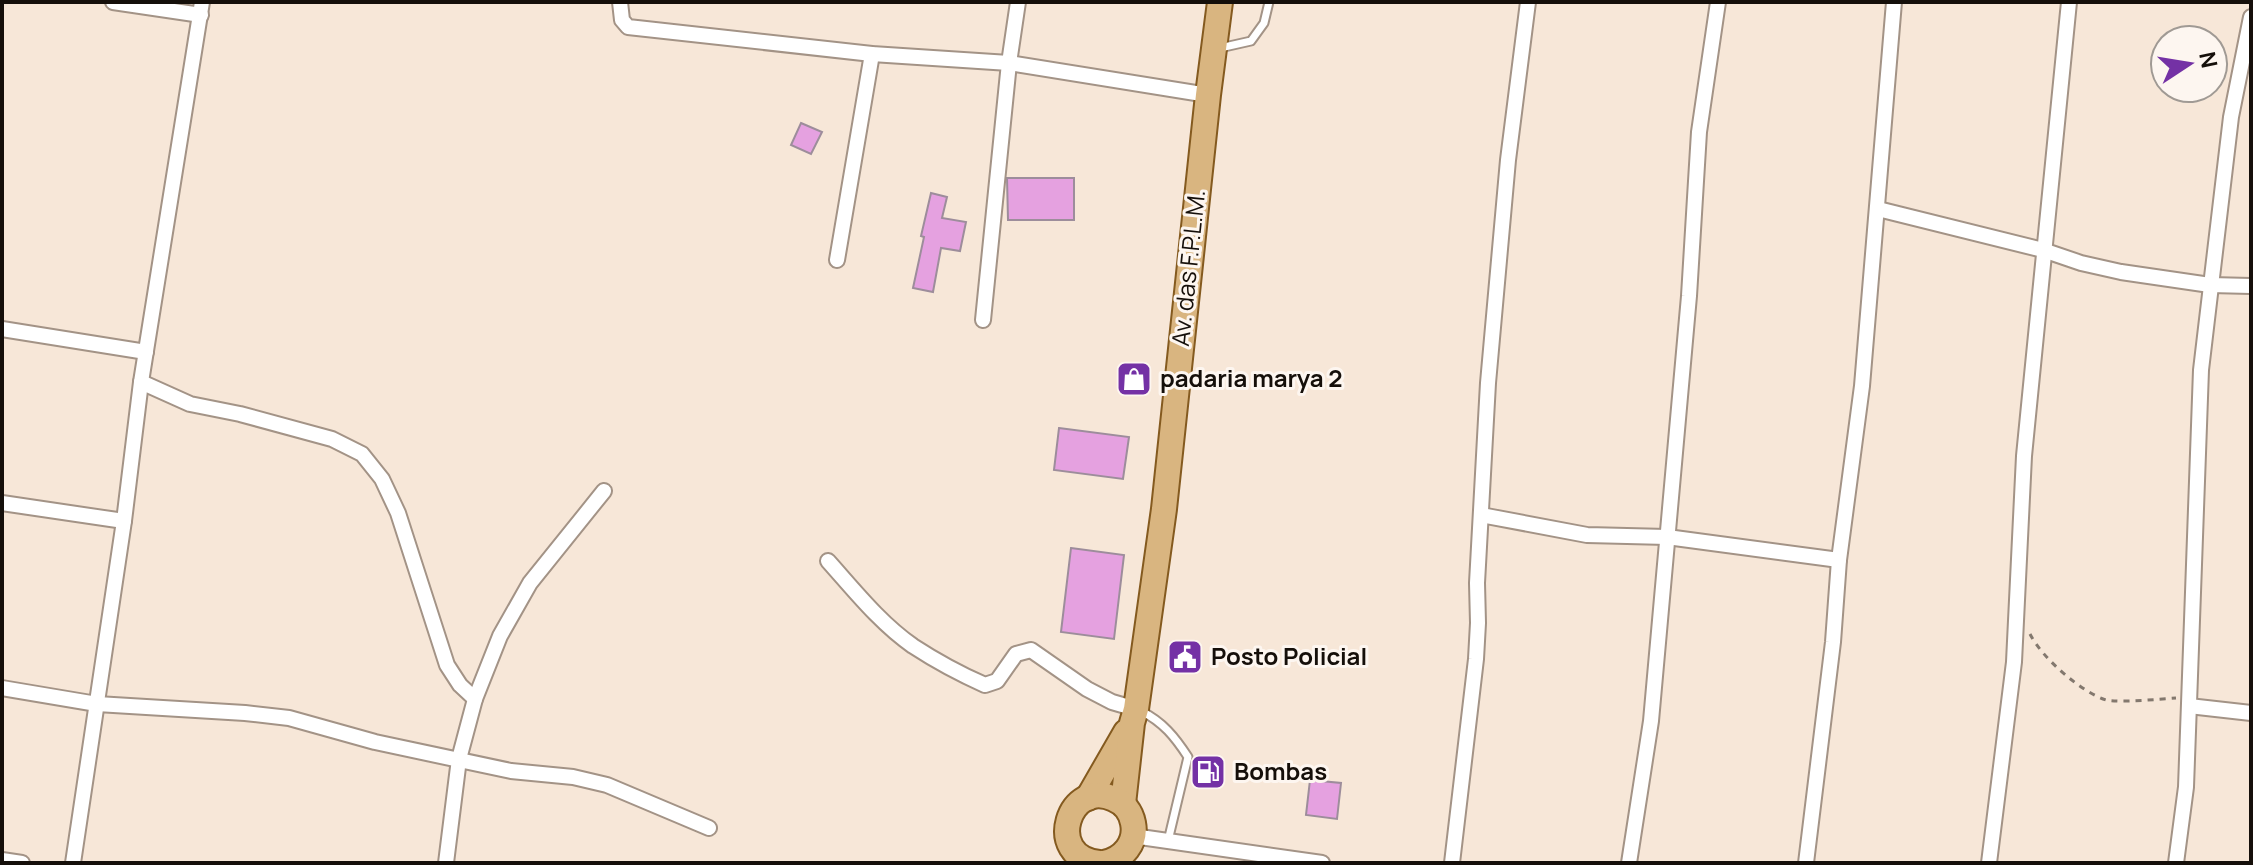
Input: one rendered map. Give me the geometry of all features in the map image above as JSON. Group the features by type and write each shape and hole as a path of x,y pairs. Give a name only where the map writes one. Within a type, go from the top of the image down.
{"main road":[{"name":"Av. das F.P.L.M.","path":"1123,804 1164,509 1220,2"},
{"name":"Av. das F.P.L.M.","path":"1088,798 1134,716"},
{"path":"1107,796 1123,804 1132,819 1133,836 1119,858 1088,861 1069,840 1067,823 1074,808 1088,798 1107,796"}],"street":[{"path":"73,863 124,521 141,382 201,8 113,2"},
{"path":"620,2 622,20 628,27 872,54 1009,63 1208,95"},
{"path":"983,320 1018,2"},
{"path":"1452,863 1476,659 1488,383 1508,160 1528,2"},
{"path":"1629,863 1651,721 1689,296 1699,132 1718,2"},
{"path":"1806,863 1833,642 1839,560 1862,386 1894,2"},
{"path":"1989,863 2014,662 2024,456 2069,2"},
{"path":"2176,863 2186,787 2200,385 2231,117 2251,17"},
{"path":"837,260 872,54"},
{"path":"1878,209 2121,272 2210,285 2251,286"},
{"path":"2,329 146,352"},
{"path":"141,382 190,404 332,439 362,454 382,479 398,513 447,665 460,685 475,699"},
{"path":"446,863 459,759 475,699 500,636 530,583 604,491"},
{"path":"2,503 124,521"},
{"path":"1481,515 1587,535 1667,537 1839,560"},
{"path":"828,561 870,608 911,644 959,673 985,685 997,681 1016,654 1031,650 1087,689 1134,716"},
{"path":"2,688 97,704 289,718 375,742 511,771 573,777 607,785 709,828"},
{"path":"2190,702 2251,713"},
{"path":"1133,836 1322,863"},
{"path":"2,860 22,863"}],"lane":[{"path":"1214,49 1251,41 1264,23 1269,2"},
{"path":"1134,716 1154,717 1171,732 1188,757 1168,841"}],"path":[{"path":"2017,606 2036,647 2072,681 2107,700 2190,702"}],"building":[{"path":"801,123 822,132 811,154 791,145"},
{"path":"1007,178 1074,178 1074,220 1008,220"},
{"path":"931,193 947,197 942,218 966,222 960,251 941,248 933,292 913,288"},
{"path":"1059,428 1129,437 1123,479 1054,470"},
{"path":"1071,548 1124,555 1114,639 1061,632"},
{"path":"1310,780 1341,783 1337,819 1306,815"}],"place":[{"name":"padaria marya 2","path":"1134,379"},
{"name":"Posto Policial","path":"1185,657"},
{"name":"Bombas","path":"1208,772"}]}
